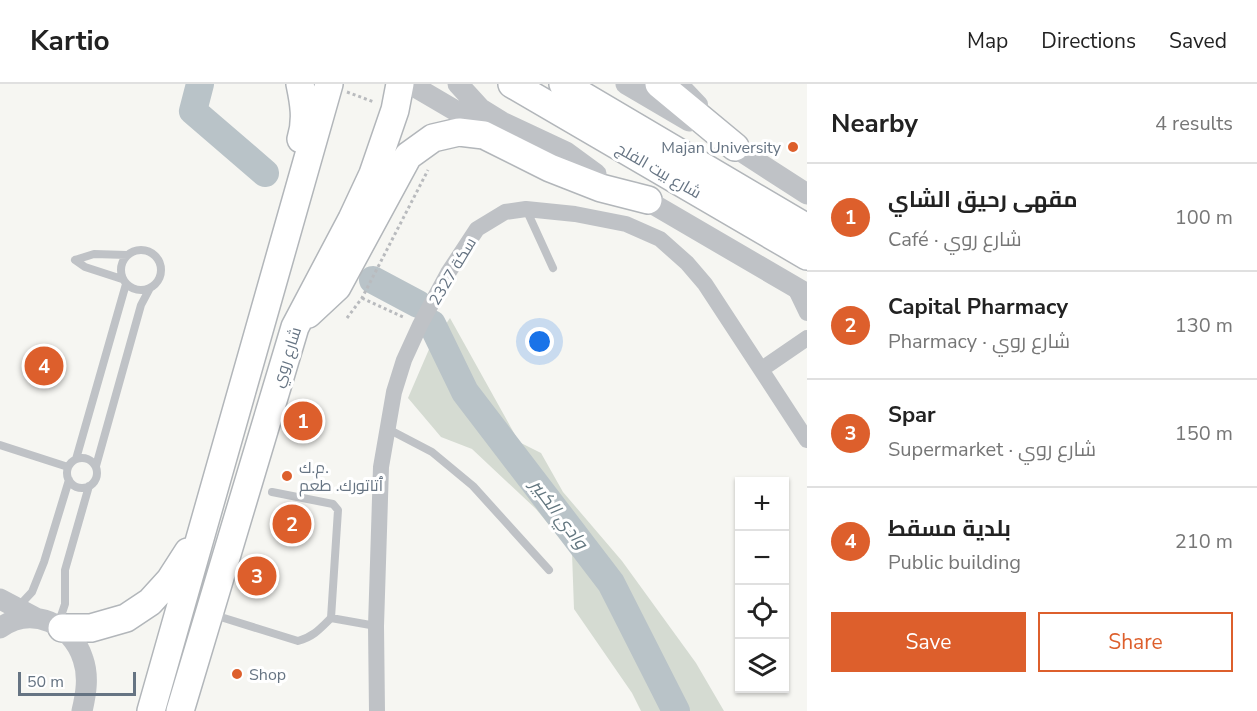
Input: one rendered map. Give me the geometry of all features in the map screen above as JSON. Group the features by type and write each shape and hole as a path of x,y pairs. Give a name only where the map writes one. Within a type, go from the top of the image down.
{"main road":[{"path":"282,248 280,214 304,130 305,109 300,84"},
{"name":"شارع روي","path":"151,711 329,84"},
{"name":"شارع روي","path":"180,711 294,327 352,219 373,174 395,110 400,84"},
{"name":"شارع بيت الفلج","path":"512,84 790,228"},
{"name":"شارع بيت الفلج","path":"563,84 790,228 807,256"},
{"path":"659,84 735,147"},
{"path":"294,327 337,287 408,156 433,138 459,132 484,135 550,168 591,184 648,200"},
{"path":"60,626 92,628 100,626 126,618 150,602 170,580 189,549 211,502"}],"street":[{"path":"410,84 468,118 525,145 596,174 648,200 801,290 807,312"},
{"path":"458,84 481,109 502,122 566,152 596,174"},
{"path":"626,84 735,147 807,194"},
{"path":"681,84 735,147"},
{"name":"سكة 2327","path":"377,711 376,626 381,467 394,392 404,360 448,273 477,230 505,212 526,209 575,214 626,224 660,239 687,263 705,284 807,440"},
{"path":"762,369 807,338"},
{"path":"8,603 36,618 60,626 69,635 83,659 86,676 86,695 82,711"},
{"path":"0,628 6,623 36,618"}],"lane":[{"path":"526,209 553,268"},
{"path":"8,603 32,592 44,562 69,480 68,467 76,459 124,281 121,266 132,251 146,250 157,258 160,264 159,278 150,288 141,305 96,466 96,479 89,486 65,570 64,604 60,626"},
{"path":"127,255 94,254 75,260 85,267 124,281 137,290 150,288"},
{"path":"388,429 432,452 474,486 549,570"},
{"path":"0,445 68,467"},
{"path":"76,459 90,459 96,466"},
{"path":"69,480 76,486 89,486"},
{"path":"208,614 298,641 310,638 331,618 338,510 333,504 272,492"},
{"path":"331,618 376,626"}],"path":[{"path":"347,318 362,298 418,185 432,166"},
{"path":"362,298 420,325"}],"shaded area":[{"path":"450,318 519,442 541,453 563,492 622,561 696,663 724,711 641,711 632,693 574,609 572,553 536,509 472,449 441,437 408,398 430,347"}],"waterway":[{"name":"وادي الكبير","path":"200,84 193,111 265,173"},
{"name":"وادي الكبير","path":"373,280 418,304"},
{"name":"وادي الكبير","path":"432,324 465,392 611,583 676,711"}],"place":[{"name":"Majan University","path":"793,147"},
{"name":"بلدية مسقط","path":"44,366"},
{"name":"مقهى رحيق الشاي","path":"303,421"},
{"name":"م.ك. ٱتاتورك. طعم","path":"287,476"},
{"name":"Capital Pharmacy","path":"292,524"},
{"name":"Spar","path":"257,576"},
{"name":"Shop","path":"237,674"}]}
